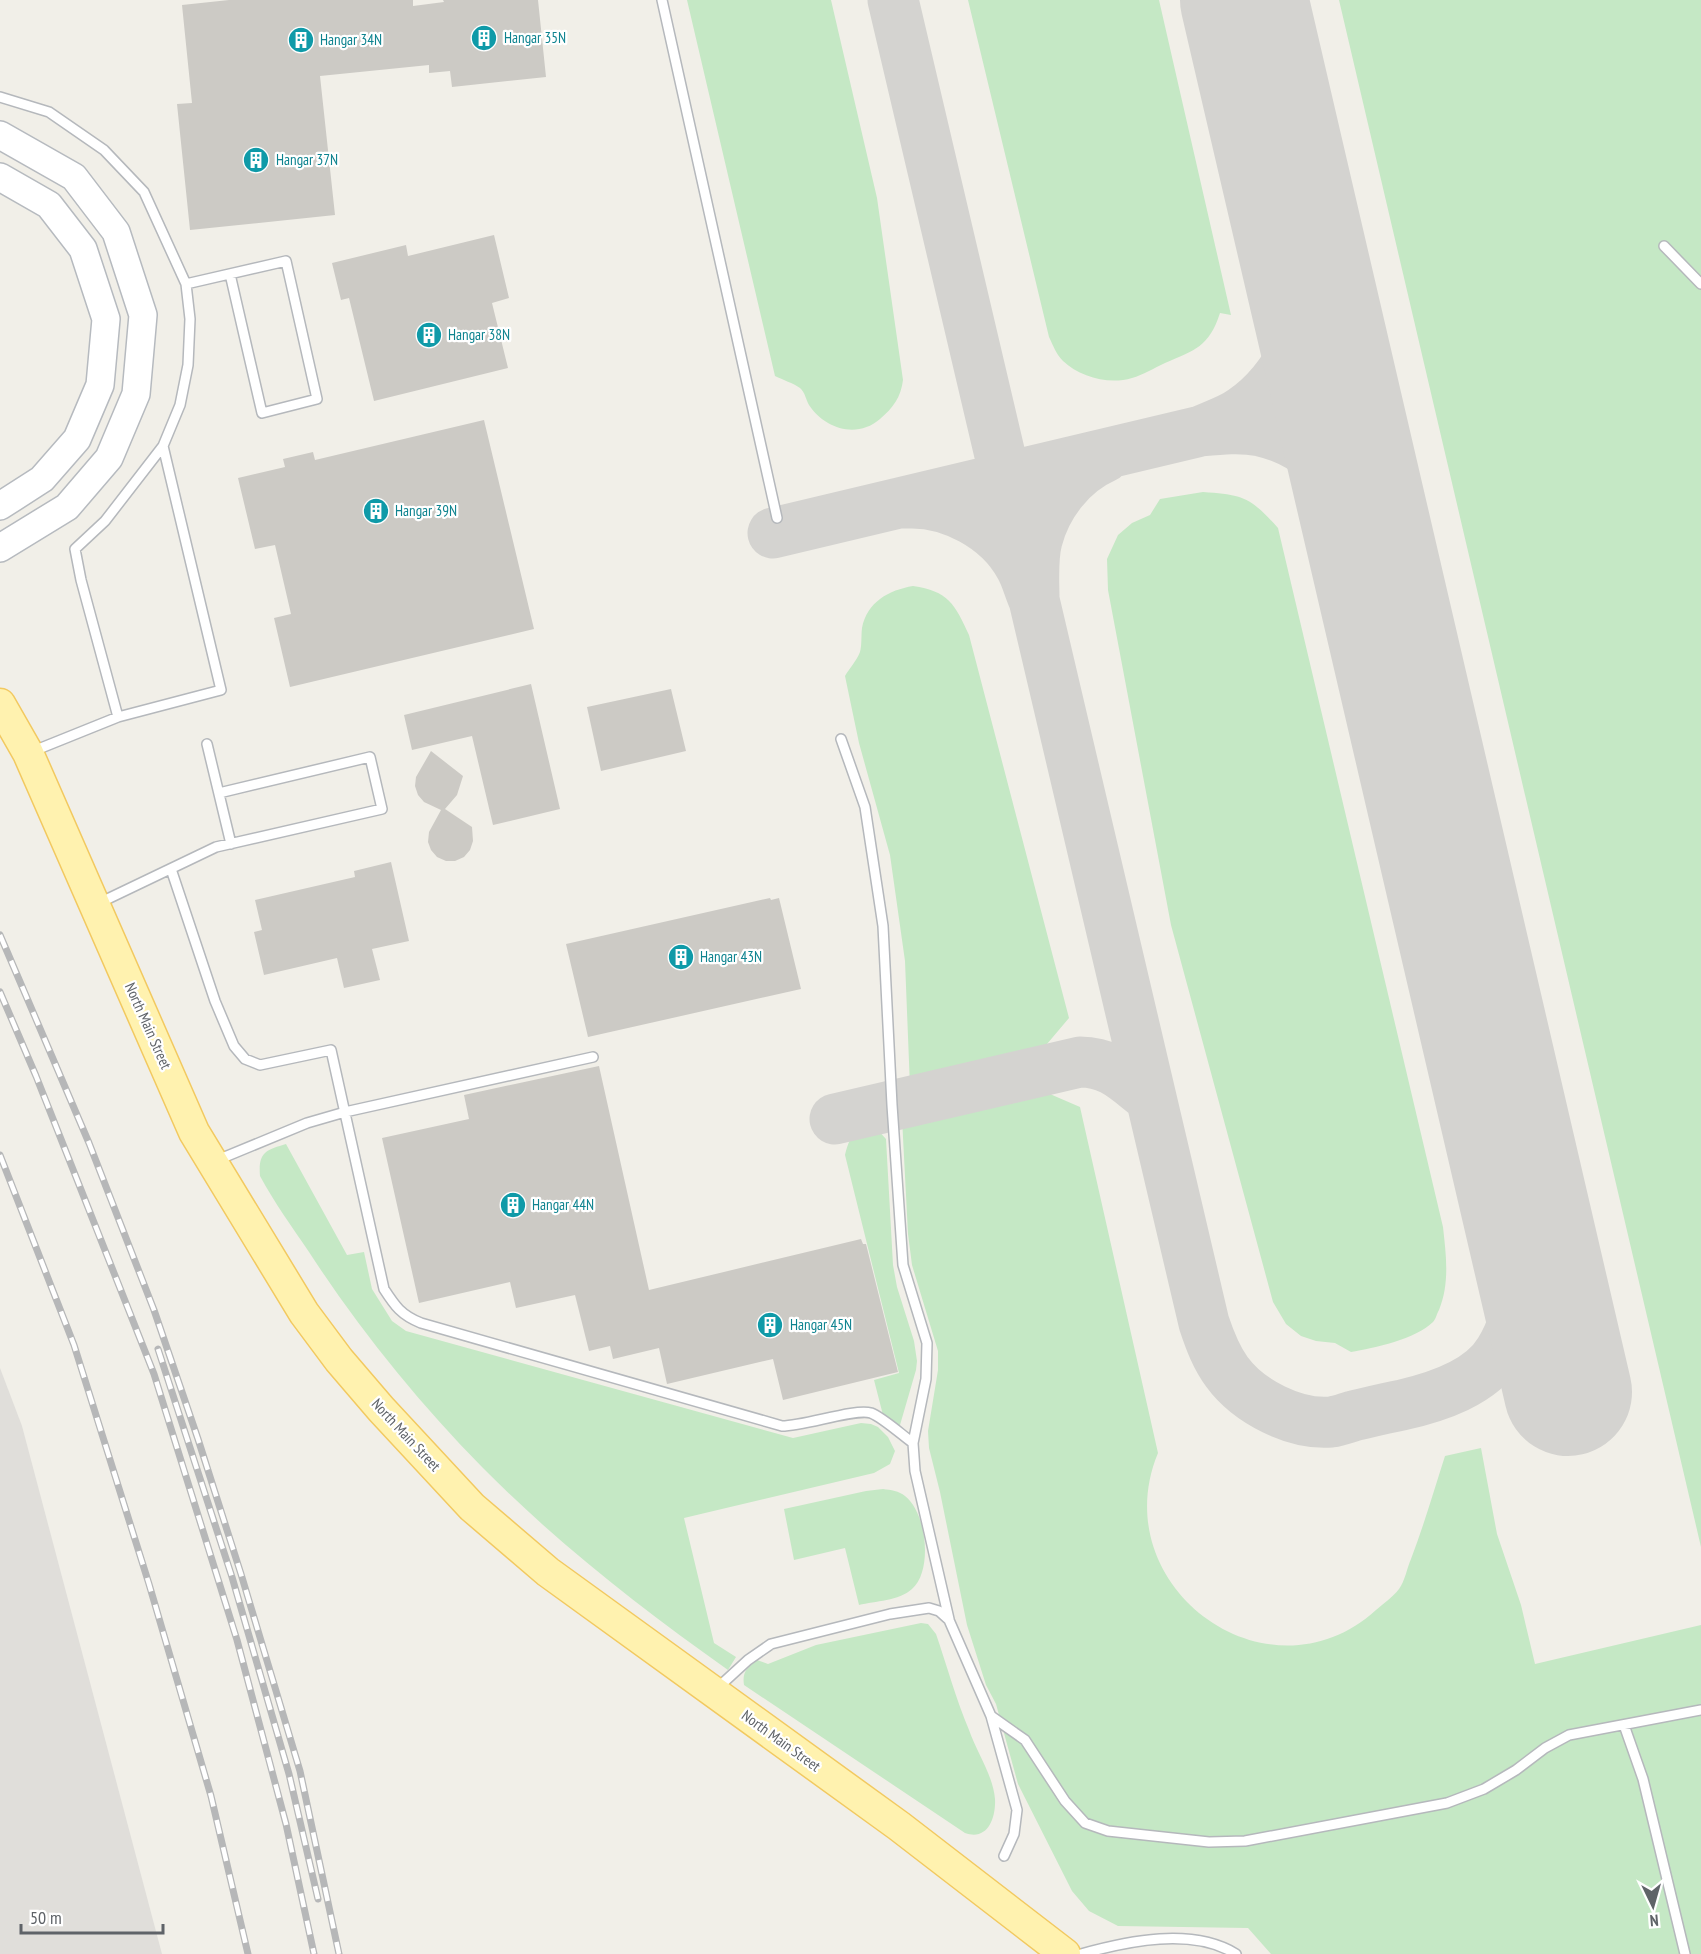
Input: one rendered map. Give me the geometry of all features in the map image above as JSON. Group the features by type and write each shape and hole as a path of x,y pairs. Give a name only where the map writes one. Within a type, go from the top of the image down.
{"main road":[{"path":"0,135 74,177 116,232 143,315 136,394 109,458 67,507 0,548"},
{"path":"0,177 49,205 83,249 106,319 100,385 77,439 42,479 0,506"},
{"name":"North Main Street","path":"0,704 28,753 194,1132 304,1313 339,1360 472,1507 548,1572 899,1826 1065,1954"}],"lane":[{"path":"662,0 777,518"},
{"path":"0,98 49,112 104,150 144,192 186,284 190,319 188,365 180,405 163,446 105,521 75,549 81,580 118,717"},
{"path":"1664,246 1701,284"},
{"path":"186,284 286,261 317,399 262,413 230,274"},
{"path":"28,753 118,717 221,690 163,446"},
{"path":"842,739 865,807 881,915 887,978 892,1117 903,1265 927,1343 926,1379 914,1443 915,1471 949,1620 991,1716 1017,1809 1014,1834 1004,1856"},
{"path":"207,744 231,844"},
{"path":"95,905 216,847 382,809 369,757 219,793"},
{"path":"171,869 217,1006 238,1053 252,1063 260,1065 331,1050 384,1288 398,1310 410,1319 782,1426 796,1426 868,1412 878,1416 914,1443"},
{"path":"212,1162 308,1123 345,1112 593,1057"},
{"path":"717,1695 724,1682 748,1660 771,1644 890,1614 929,1608 939,1611 949,1620"},
{"path":"991,1716 1024,1740 1065,1801 1085,1823 1108,1831 1209,1842 1245,1841 1447,1803 1484,1789 1516,1770 1545,1748 1569,1735 1701,1710"},
{"path":"1624,1725 1643,1779 1685,1954"},
{"path":"1081,1954 1120,1943 1150,1939 1189,1939 1216,1945 1236,1954"}],"shaded area":[{"path":"0,1368 22,1426 162,1954 0,1954"}],"green space":[{"path":"687,0 831,0 877,198 903,380 898,397 892,406 871,425 852,430 832,425 809,405 800,388 775,376"},
{"path":"968,0 1159,0 1231,315 1220,313 1211,333 1200,346 1136,377 1114,381 1086,375 1070,367 1058,355 1049,337"},
{"path":"1339,0 1701,0 1701,1547"},
{"path":"1203,492 1245,500 1253,504 1278,528 1443,1227 1446,1258 1445,1290 1434,1321 1426,1328 1406,1338 1351,1352 1335,1343 1316,1341 1301,1336 1286,1324 1273,1302 1171,925 1108,590 1107,559 1118,535 1132,523 1150,515 1160,499"},
{"path":"913,586 935,591 949,601 969,635 1069,1018 1036,1057 910,1087 905,961 890,855 859,743 845,676 860,652 862,628 874,604 888,594"},
{"path":"1036,1088 1080,1107 1158,1453 1147,1502 1154,1547 1174,1587 1206,1618 1245,1638 1289,1646 1333,1637 1376,1610 1401,1586 1445,1456 1481,1448 1497,1534 1521,1605 1535,1664 1701,1625 1701,1954 1271,1954 1248,1928 1118,1926 1089,1911 1072,1891 1018,1784 996,1704 986,1685 967,1625 929,1448 928,1431 938,1370 938,1351 912,1265 908,1234 902,1118"},
{"path":"868,1127 875,1127 886,1139 893,1265 897,1287 914,1341 917,1361 900,1425 897,1426 883,1415 874,1380 899,1373 845,1155 852,1136"},
{"path":"286,1144 347,1255 364,1252 372,1289 392,1321 406,1331 793,1438 861,1423 878,1427 888,1437 895,1451 890,1464 874,1473 684,1518 714,1643 736,1657 728,1670 632,1599 540,1523 483,1468 413,1391 328,1281 260,1176 260,1162 265,1153"},
{"path":"883,1489 905,1496 918,1515 925,1542 923,1569 919,1581 907,1593 859,1605 845,1548 794,1560 784,1509"},
{"path":"921,1623 928,1624 936,1634 972,1739 994,1790 995,1807 992,1821 979,1834 965,1833 744,1685 746,1671 757,1660 768,1664 816,1645"}],"building":[{"path":"229,0 413,0 413,6 444,2 443,0 538,0 546,77 452,87 450,71 429,73 429,65 320,76 335,215 190,230 177,104 192,103 182,5"},
{"name":"Hangar 38N","path":"494,235 509,298 492,303 508,368 374,401 349,298 341,300 332,263 406,245 408,256"},
{"name":"Hangar 39N","path":"484,420 534,629 290,687 274,618 291,614 275,545 255,549 238,478 285,467 283,459 313,452 315,460"},
{"path":"531,684 560,809 493,825 472,736 412,750 404,715"},
{"path":"671,689 686,751 601,771 587,707"},
{"path":"431,751 463,776 457,795 445,809 472,827 473,841 464,857 455,861 446,861 437,857 431,850 428,842 429,832 441,810 424,802 415,786 416,777"},
{"path":"391,862 409,941 372,949 380,980 344,988 337,958 264,975 254,932 262,930 255,900 355,877 354,871"},
{"name":"Hangar 43N","path":"770,898 771,900 779,898 801,989 588,1037 566,944"},
{"path":"599,1066 649,1290 861,1239 863,1244 866,1244 898,1372 783,1400 773,1359 667,1384 659,1348 613,1359 610,1346 589,1351 575,1295 516,1308 510,1282 419,1303 382,1138 469,1119 464,1095"}],"taxiway":[{"path":"893,0 1204,1323 1220,1361 1236,1383 1260,1402 1288,1415 1317,1422 1334,1422 1415,1402 1443,1393 1470,1380 1482,1372 1500,1351 1510,1333 1516,1313 1523,1252 1521,1190"},
{"path":"773,533 1201,431 1235,416 1266,391 1291,358 1300,339 1311,300 1311,281 1301,245"},
{"path":"1201,431 1224,429 1261,431 1276,435 1304,449 1328,468 1349,491 1367,519 1371,547"},
{"path":"907,503 940,507 956,512 986,528 1011,552 1022,570 1034,600 1035,547 1047,514 1062,491 1081,471 1105,457"},
{"path":"835,1119 1080,1062 1101,1065 1118,1073 1151,1098"}],"runway":[{"path":"1244,0 1568,1392"}],"railway":[{"path":"0,935 89,1143 154,1310 198,1439 300,1771 339,1954"},
{"path":"0,992 36,1076 154,1374 237,1640 286,1824 314,1954"},
{"path":"0,1155 74,1345 149,1584 211,1796 248,1954"},
{"path":"158,1349 232,1577 289,1774 318,1899"}],"place":[{"name":"Hangar 35N","path":"484,38"},
{"name":"Hangar 34N","path":"301,40"},
{"name":"Hangar 37N","path":"256,160"},
{"name":"Hangar 38N","path":"429,335"},
{"name":"Hangar 39N","path":"376,511"},
{"name":"Hangar 43N","path":"681,957"},
{"name":"Hangar 44N","path":"513,1205"},
{"name":"Hangar 45N","path":"770,1325"}]}
